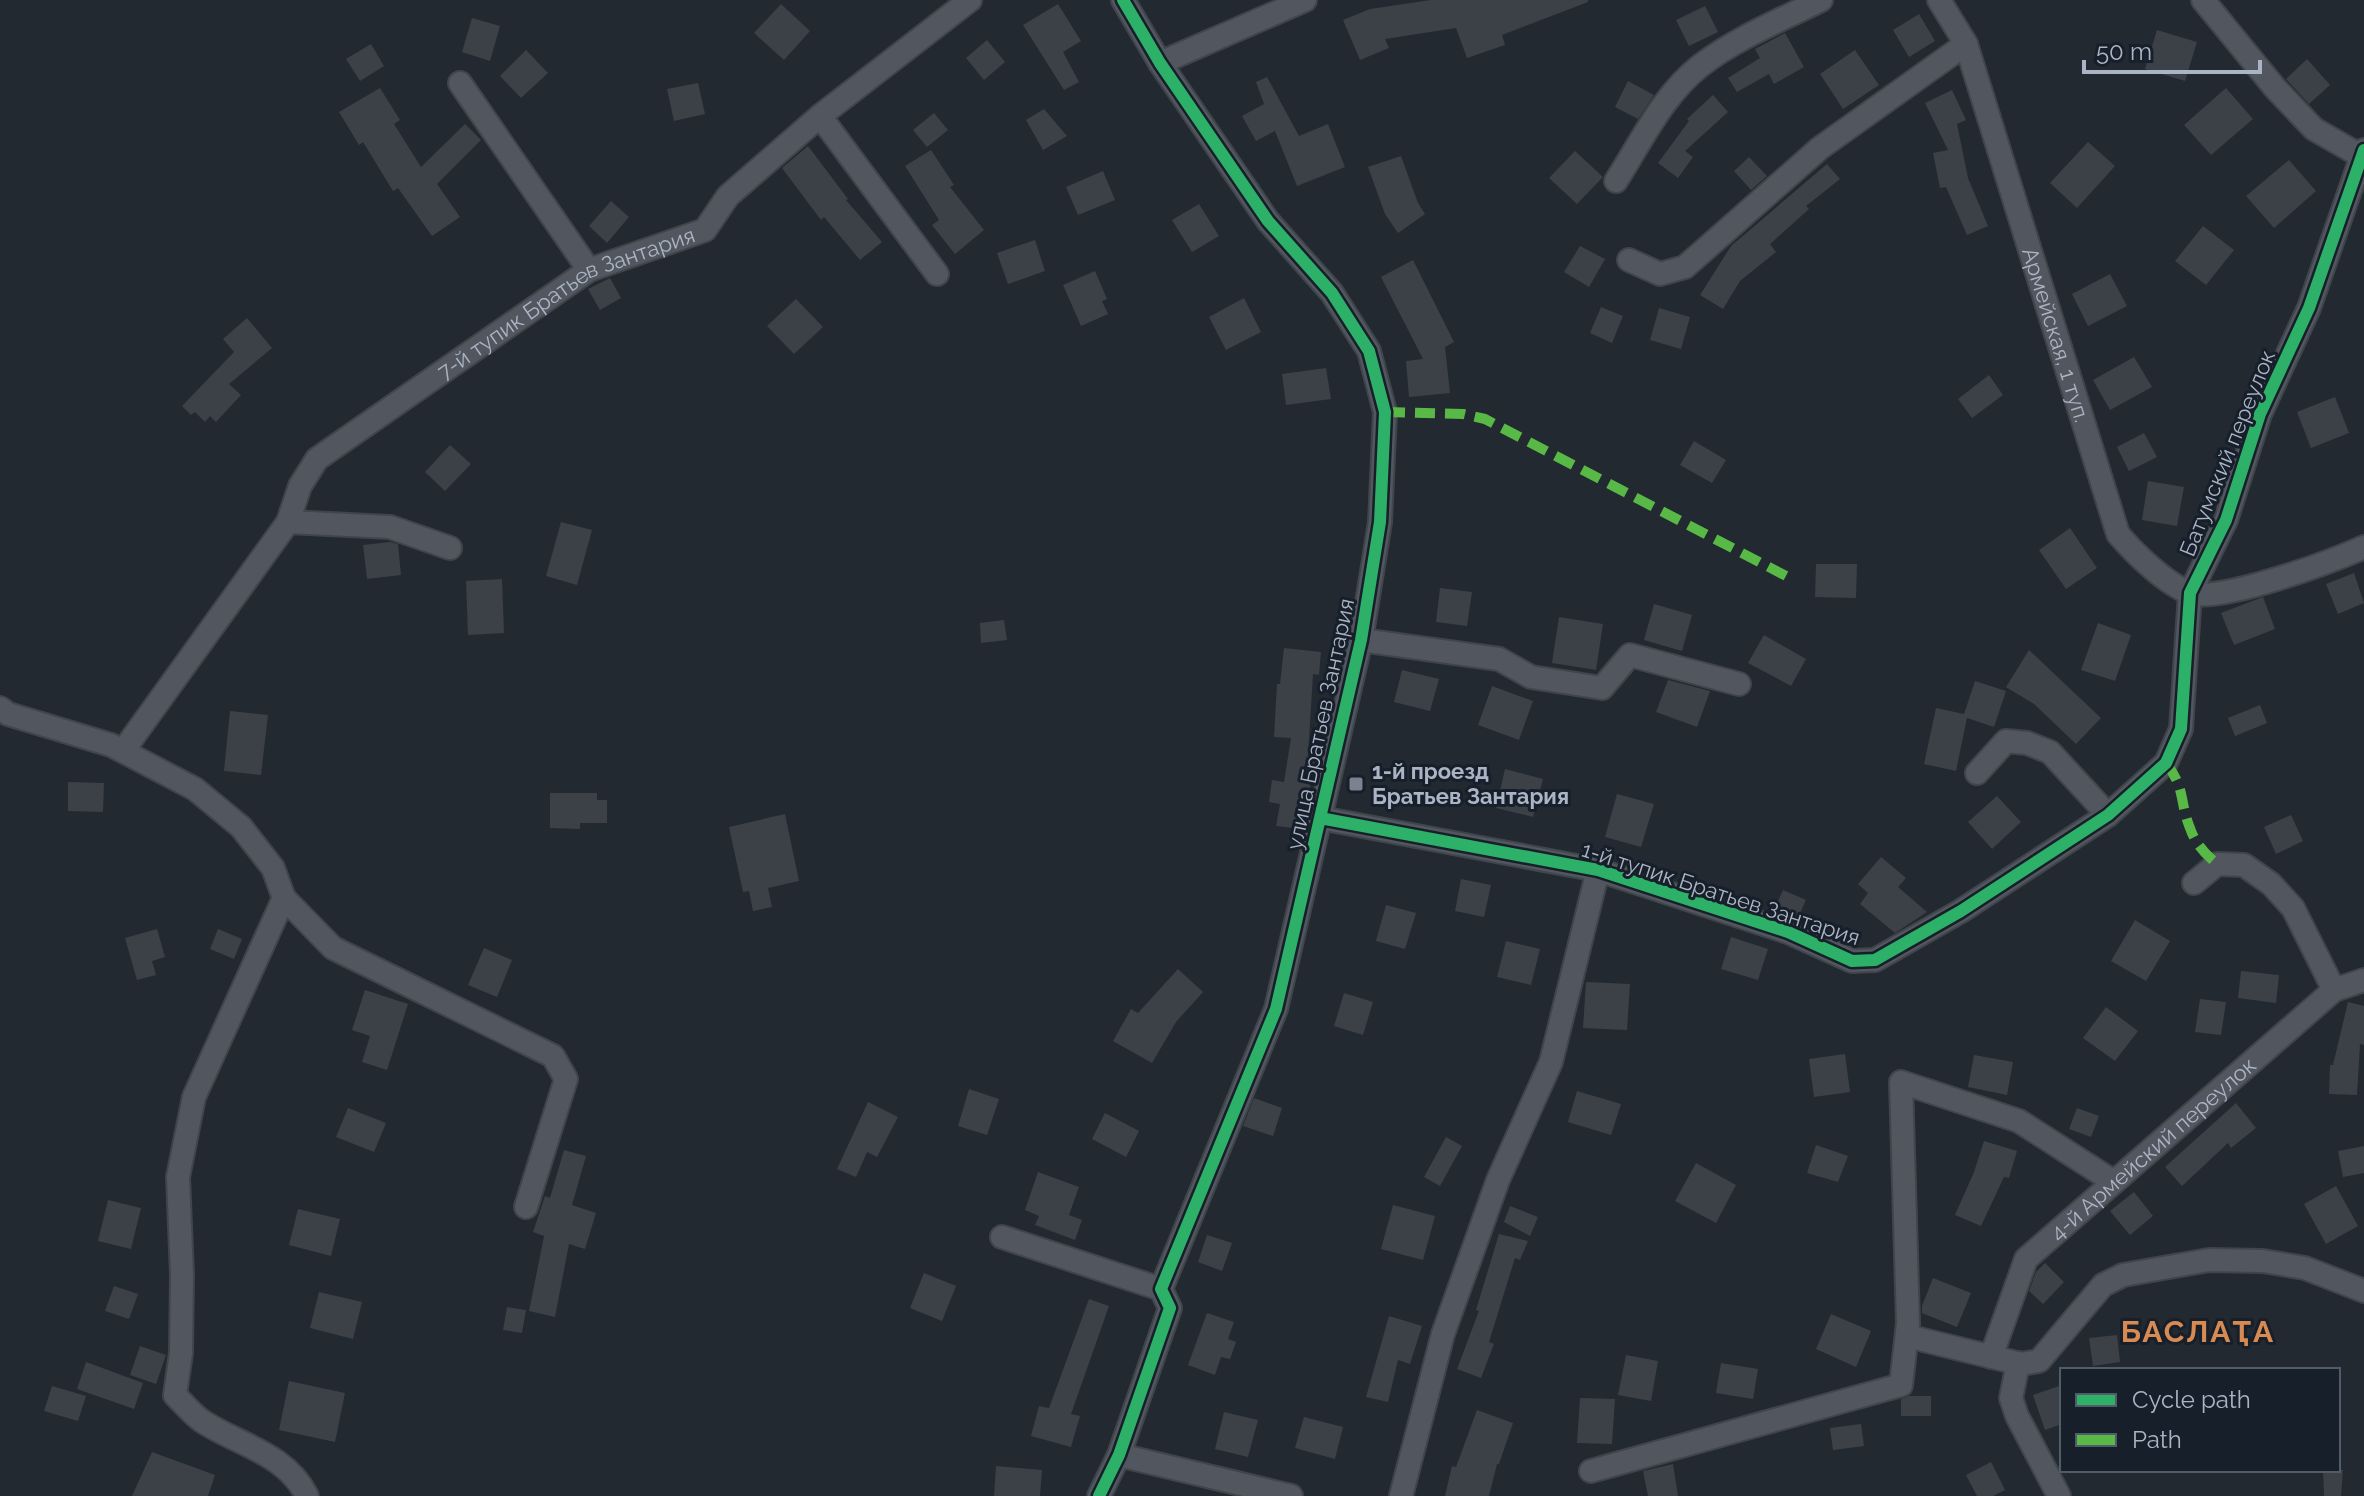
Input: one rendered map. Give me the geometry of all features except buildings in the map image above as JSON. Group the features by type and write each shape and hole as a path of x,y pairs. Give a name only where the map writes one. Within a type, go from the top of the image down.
{"street":[{"name":"7-й тупик Братьев Зантария","path":"123,751 288,522 300,486 317,459 589,270 705,230 728,196 820,116 970,0"},
{"name":"улица Братьев Зантария","path":"1099,1496 1119,1455 1170,1308 1161,1289 1276,1009 1361,640 1380,522 1385,412 1369,351 1332,293 1268,221 1160,63 1123,0"},
{"path":"1160,63 1305,0"},
{"path":"1616,181 1666,101 1700,66 1821,0"},
{"name":"Армейская, 1 туп.","path":"1939,0 1966,44 2118,534 2139,560 2190,593"},
{"path":"2203,0 2275,88 2314,129 2362,153"},
{"path":"1629,260 1660,274 1685,267 1820,148 1966,44"},
{"path":"460,83 589,270"},
{"path":"820,116 937,274"},
{"name":"Батумский переулок","path":"1875,960 1961,911 2108,815 2166,763 2181,729 2190,593 2226,520 2260,414 2309,308 2362,153"},
{"path":"288,522 390,527 450,548"},
{"path":"2190,593 2214,595 2325,564 2364,547"},
{"path":"1361,640 1499,659 1531,677 1602,688 1630,655 1739,684"},
{"path":"0,708 8,714 111,745 195,789 241,827 273,868 284,898 333,948 553,1056 566,1079 526,1207"},
{"path":"1977,773 2006,741 2027,743 2050,752 2108,815"},
{"name":"1-й тупик Братьев Зантария","path":"1320,818 1598,870 1788,932 1852,961 1875,960"},
{"path":"2194,883 2217,864 2244,865 2271,884 2293,908 2334,990"},
{"path":"1401,1496 1443,1334 1498,1180 1551,1062 1598,870"},
{"path":"284,898 194,1097 178,1177 181,1353 175,1395 201,1420 270,1456 301,1484 307,1496"},
{"name":"4-й Армейский переулок","path":"1991,1357 2026,1259 2334,990 2364,980"},
{"path":"1591,1471 1901,1385 1907,1336 1901,1082 2019,1121 2114,1182"},
{"path":"1002,1237 1161,1289"},
{"path":"1907,1336 2018,1363 2039,1361 2103,1285 2123,1275 2209,1260 2263,1261 2305,1268 2364,1291"},
{"path":"2018,1363 2011,1398 2052,1493"},
{"path":"1119,1455 1291,1496"}],"marked path":[{"path":"1385,412 1463,414 1485,419 1788,577"},
{"path":"2166,763 2177,780 2195,839 2217,864"}],"cycle path":[{"path":"1099,1496 1119,1455 1170,1308 1161,1289 1276,1009 1361,640 1380,522 1385,412 1369,351 1332,293 1268,221 1160,63 1123,0"},
{"path":"1320,818 1598,870 1788,932 1852,961 1875,960 1961,911 2108,815 2166,763 2181,729 2190,593 2226,520 2260,414 2309,308 2364,150"}],"place":[{"name":"1-й проезд Братьев Зантария","path":"1356,784"}],"district":[{"name":"БАСЛАҬА","path":"2198,1331"}]}
